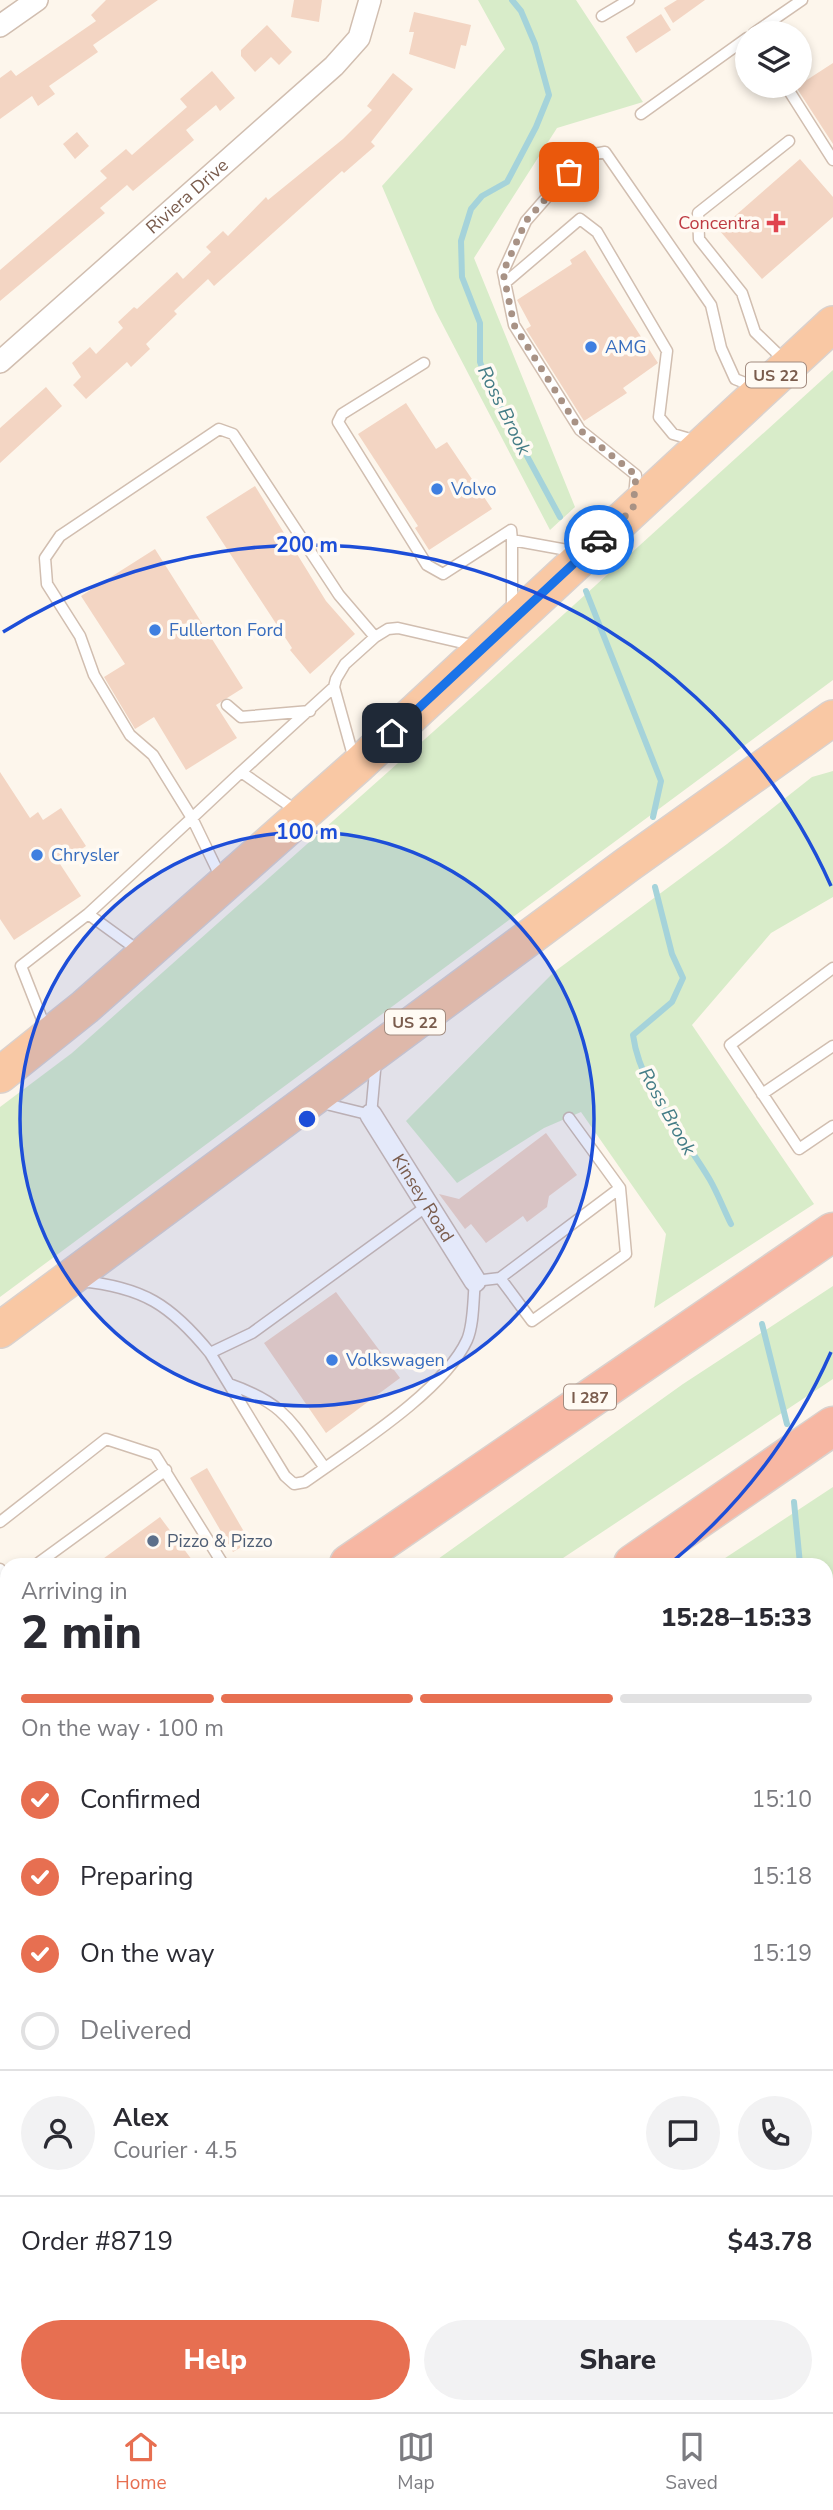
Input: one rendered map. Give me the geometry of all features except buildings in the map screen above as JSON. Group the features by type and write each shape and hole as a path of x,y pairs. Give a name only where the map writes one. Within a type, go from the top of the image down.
{"highway":[{"name":"US 22","path":"0,1075 145,954 303,815 833,324"},
{"name":"US 22","path":"0,1330 377,1049 828,727"},
{"name":"I 287","path":"358,1558 833,1232"},
{"path":"642,1558 833,1426"}],"street":[{"path":"0,26 37,0"},
{"name":"Riviera Drive","path":"0,362 334,66 359,38 370,0"},
{"name":"Kinsey Road","path":"371,1115 475,1281"}],"lane":[{"path":"603,16 629,0"},
{"path":"771,21 802,0"},
{"path":"641,114 735,47"},
{"path":"794,98 833,160"},
{"path":"788,365 755,332 742,293 699,239 698,213 789,141"},
{"path":"633,509 636,475 580,430 514,325 503,272 526,221 583,156 605,152 711,305 721,348 735,379 761,388"},
{"path":"505,282 580,219 597,232 667,351 659,417 673,434 703,443"},
{"path":"424,363 342,414 338,422 428,565 435,570 443,574 511,530 512,620"},
{"path":"225,884 192,818 153,755 130,735 94,675 79,636 47,584 45,558 51,545 219,429 227,429 233,434 339,594 375,637"},
{"path":"512,540 584,554"},
{"path":"48,1036 21,966 88,914 310,711 334,687 345,664 375,637 388,629 398,628 482,647"},
{"path":"334,687 356,767"},
{"path":"227,705 241,717 310,711"},
{"path":"241,772 303,815"},
{"path":"88,914 145,954"},
{"path":"833,968 730,1045 799,1149 833,1126"},
{"path":"762,1094 833,1046"},
{"path":"309,1100 371,1115 377,1049"},
{"path":"500,1278 532,1321 626,1254 620,1188 569,1118"},
{"path":"67,1280 105,1283 158,1301 187,1324 210,1353 290,1482 302,1484 408,1406 454,1363 468,1337 475,1281 500,1278 620,1188"},
{"path":"210,1353 252,1333 427,1206"},
{"path":"229,1384 278,1406 325,1468"},
{"path":"0,1522 106,1439 155,1455 219,1558"},
{"path":"45,1558 166,1470"}],"green space":[{"path":"478,0 576,0 643,102 557,128 474,258 575,507 550,530 435,310 382,186 505,49"},
{"path":"833,370 833,680 0,1297 0,1107 72,1053 488,683"},
{"path":"833,771 833,897 771,933 692,1025 814,1204 654,1308 666,1234 581,1112 544,1128 457,1183 406,1121 554,972 727,844 812,777"},
{"path":"833,1286 833,1379 563,1558 439,1558 683,1384"},
{"path":"833,1487 833,1558 725,1558"}],"waterway":[{"name":"Ross Brook","path":"512,0 521,11 535,44 549,95 536,127 507,182 482,196 471,209 461,241 462,277 480,323 480,362 489,386 560,517"},
{"name":"Ross Brook","path":"586,591 661,781 653,817"},
{"name":"Ross Brook","path":"655,887 672,954 683,978 672,1002 633,1035 637,1055 653,1092 710,1180 731,1224"},
{"name":"Ross Brook","path":"762,1324 787,1424"},
{"name":"Ross Brook","path":"794,1502 799,1558"}],"way so far":[{"path":"569,172 526,221 503,272 514,325 580,430 636,475 633,509 599,540"}],"place":[{"name":"Concentra","path":"776,223"},
{"name":"AMG","path":"591,347"},
{"name":"Volvo","path":"437,489"},
{"name":"Fullerton Ford","path":"155,630"},
{"name":"Chrysler","path":"37,855"},
{"name":"Volkswagen","path":"332,1360"},
{"name":"Pizzo & Pizzo","path":"153,1541"}],"route":[{"path":"392,733 599,540"}]}
